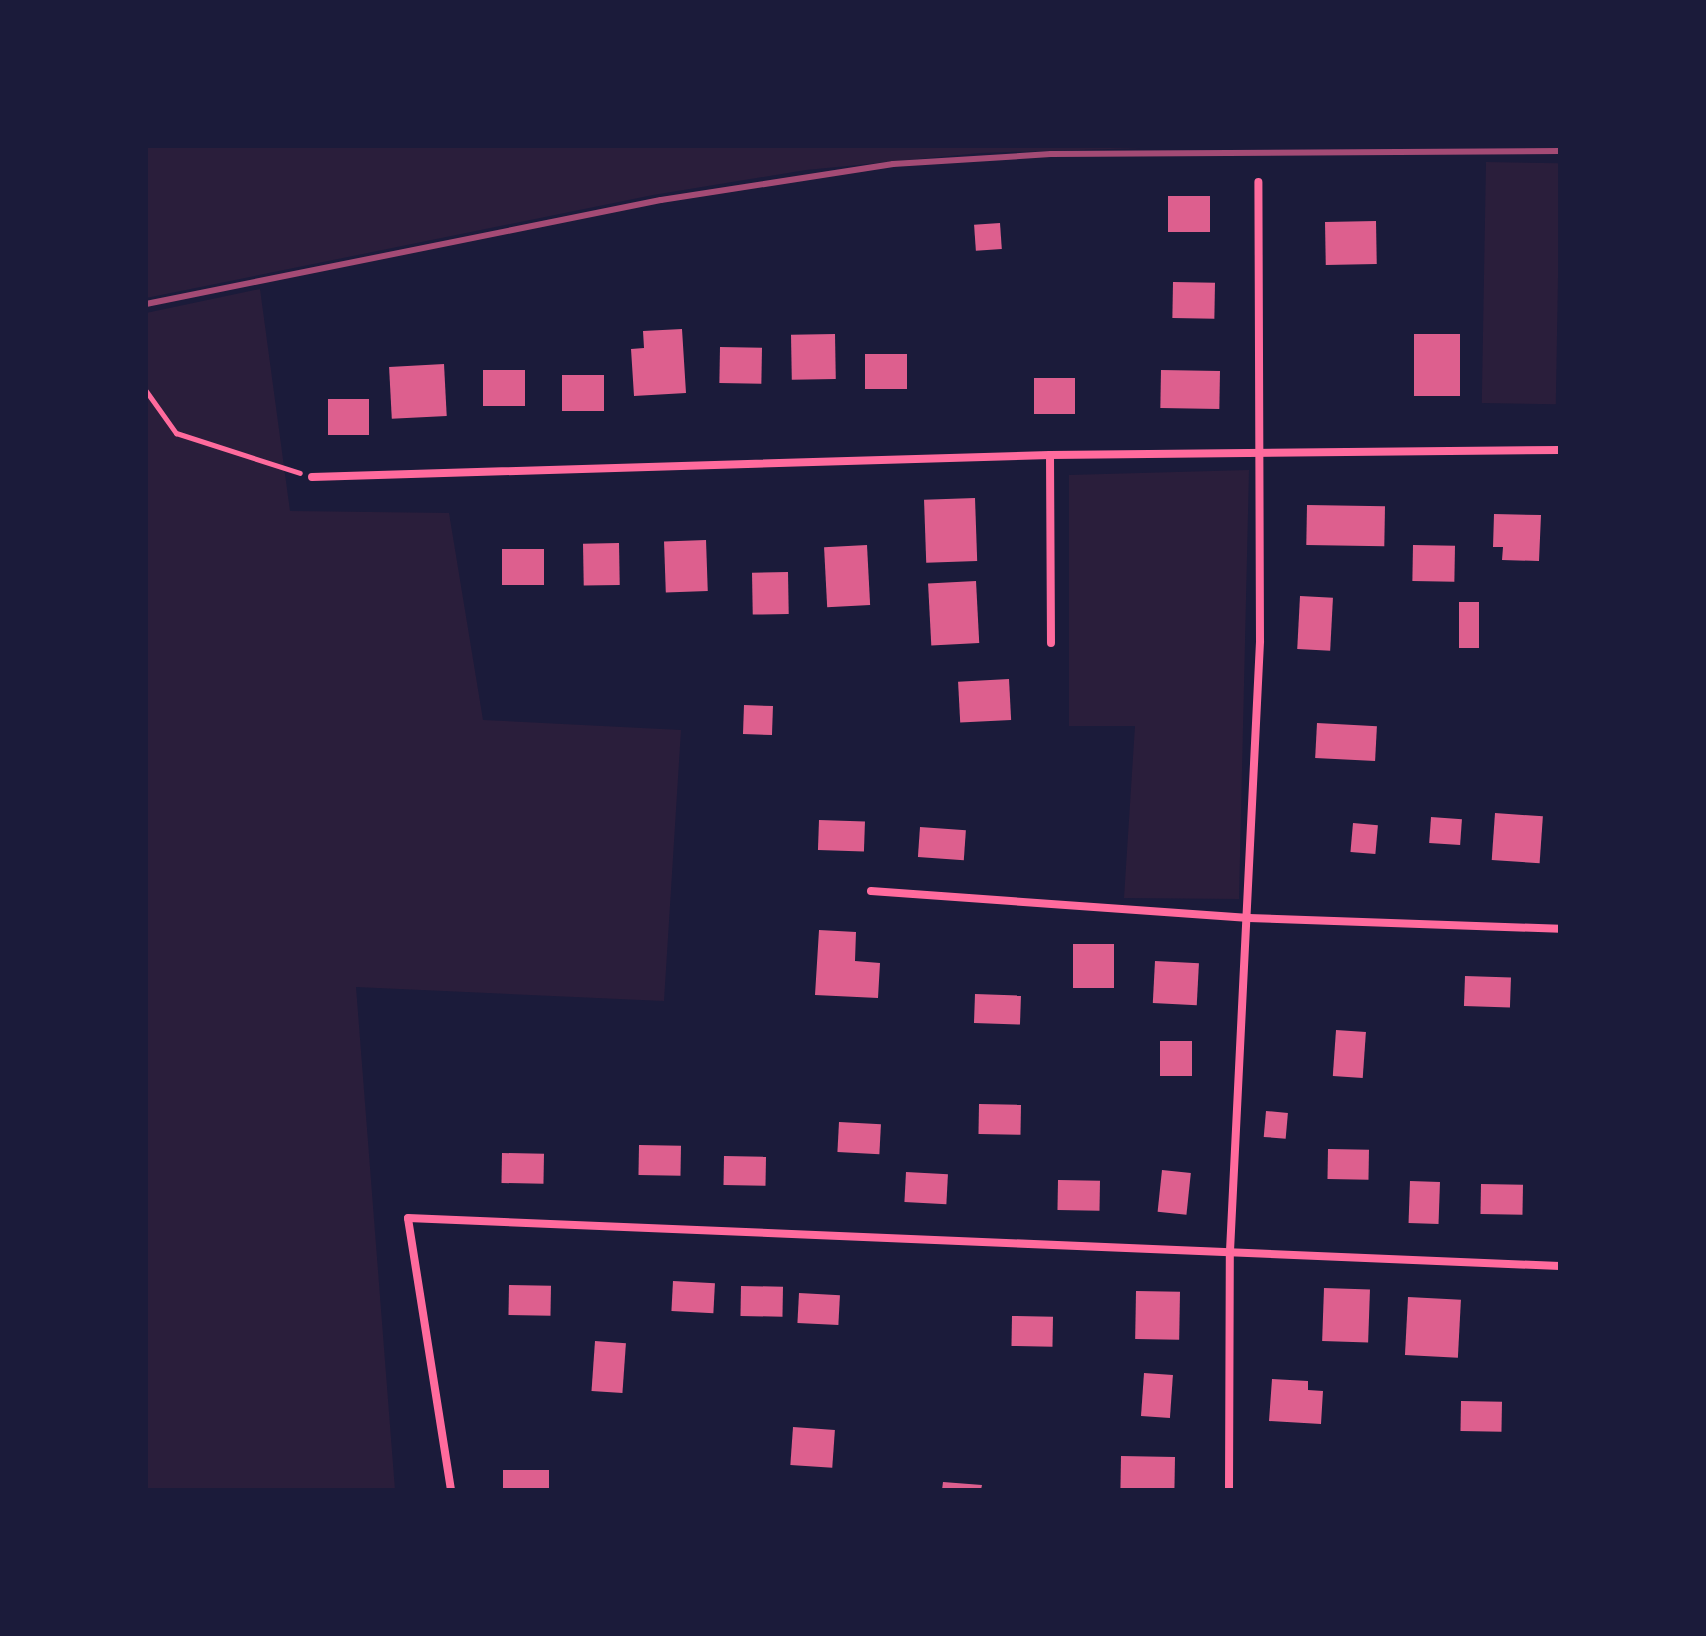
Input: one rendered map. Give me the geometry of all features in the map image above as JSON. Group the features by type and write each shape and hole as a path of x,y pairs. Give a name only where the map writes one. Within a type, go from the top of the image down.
{"street":[{"path":"1229,1490 1230,1251 1249,918 1260,641 1258,182"},
{"path":"312,477 1050,455 1560,450"},
{"path":"1050,455 1051,643"},
{"path":"871,891 1249,918 1560,929"},
{"path":"451,1490 408,1218 1560,1266"}],"path":[{"path":"146,391 176,433 312,477"}],"shaded area":[{"path":"146,146 1204,146 980,153 806,170 653,195 146,298"},
{"path":"1486,162 1560,163 1556,404 1482,403"},
{"path":"260,289 290,511 449,513 483,720 681,730 664,1001 356,987 395,1490 146,1490 146,313"},
{"path":"1249,470 1239,899 1124,898 1135,726 1069,726 1069,475"}],"building":[{"path":"1168,196 1210,196 1210,232 1168,232"},
{"path":"1376,221 1377,264 1326,265 1325,222"},
{"path":"1000,223 1002,249 976,251 974,225"},
{"path":"1173,282 1215,283 1214,319 1172,318"},
{"path":"682,329 686,393 634,396 631,349 644,348 643,331"},
{"path":"835,334 836,379 792,380 791,335"},
{"path":"1414,334 1460,334 1460,396 1414,396"},
{"path":"720,347 762,348 761,384 719,383"},
{"path":"865,354 907,354 907,389 865,389"},
{"path":"444,364 447,416 392,419 389,367"},
{"path":"483,370 525,370 525,406 483,406"},
{"path":"1161,370 1220,371 1219,409 1160,408"},
{"path":"562,375 604,375 604,411 562,411"},
{"path":"1034,378 1075,378 1075,414 1034,414"},
{"path":"328,399 369,399 369,435 328,435"},
{"path":"975,498 977,561 926,563 924,500"},
{"path":"1307,505 1385,506 1384,546 1306,545"},
{"path":"1494,514 1541,515 1539,561 1502,560 1503,547 1493,547"},
{"path":"706,540 708,591 666,592 664,541"},
{"path":"619,543 620,585 584,586 583,544"},
{"path":"867,545 870,605 827,607 824,547"},
{"path":"1413,545 1455,546 1454,582 1412,581"},
{"path":"502,549 544,549 544,585 502,585"},
{"path":"788,572 789,614 753,615 752,573"},
{"path":"976,581 979,643 931,645 928,584"},
{"path":"1300,596 1333,598 1330,651 1297,649"},
{"path":"1459,602 1479,602 1479,648 1459,648"},
{"path":"1009,679 1011,720 960,723 958,682"},
{"path":"744,705 773,706 772,735 743,734"},
{"path":"1317,723 1377,726 1375,761 1315,758"},
{"path":"1495,813 1543,816 1540,863 1492,860"},
{"path":"1431,817 1462,819 1460,845 1429,843"},
{"path":"819,820 865,822 864,852 818,850"},
{"path":"1353,823 1378,825 1375,854 1350,852"},
{"path":"920,827 966,830 964,860 918,857"},
{"path":"819,930 856,932 855,961 880,963 878,998 815,995"},
{"path":"1073,944 1114,944 1114,988 1073,988"},
{"path":"1155,961 1199,963 1197,1005 1153,1003"},
{"path":"1465,976 1511,978 1510,1008 1464,1006"},
{"path":"975,994 1021,996 1020,1025 974,1023"},
{"path":"1336,1030 1366,1032 1363,1078 1333,1076"},
{"path":"1160,1041 1192,1041 1192,1076 1160,1076"},
{"path":"979,1104 1021,1105 1020,1135 978,1134"},
{"path":"1266,1111 1288,1113 1286,1139 1264,1137"},
{"path":"839,1122 881,1124 879,1154 837,1152"},
{"path":"639,1145 681,1146 680,1176 638,1175"},
{"path":"1328,1149 1369,1150 1368,1180 1327,1179"},
{"path":"502,1153 544,1154 543,1184 501,1183"},
{"path":"724,1156 766,1157 765,1186 723,1185"},
{"path":"1162,1170 1191,1173 1186,1215 1158,1212"},
{"path":"906,1172 948,1174 946,1204 904,1202"},
{"path":"1058,1180 1100,1181 1099,1211 1057,1210"},
{"path":"1410,1181 1440,1182 1439,1224 1409,1223"},
{"path":"1481,1184 1523,1185 1522,1215 1480,1214"},
{"path":"673,1281 715,1283 713,1313 671,1311"},
{"path":"509,1285 551,1286 550,1316 508,1315"},
{"path":"741,1286 783,1287 782,1317 740,1316"},
{"path":"1324,1288 1370,1290 1368,1343 1322,1341"},
{"path":"1136,1291 1180,1292 1179,1340 1135,1339"},
{"path":"799,1293 840,1295 838,1325 797,1323"},
{"path":"1408,1297 1461,1300 1458,1358 1405,1355"},
{"path":"1012,1316 1053,1317 1052,1347 1011,1346"},
{"path":"595,1341 626,1343 622,1393 592,1391"},
{"path":"1144,1373 1173,1375 1170,1418 1141,1416"},
{"path":"1272,1379 1308,1381 1308,1390 1323,1391 1321,1424 1269,1421"},
{"path":"1461,1401 1502,1402 1501,1432 1460,1431"},
{"path":"793,1427 835,1430 832,1468 790,1465"},
{"path":"1121,1456 1175,1457 1174,1490 1120,1490"},
{"path":"503,1470 549,1470 549,1490 503,1490"},
{"path":"943,1482 982,1485 981,1490 942,1490"}],"railway":[{"path":"146,304 661,200 893,164 1051,154 1560,151"}]}
